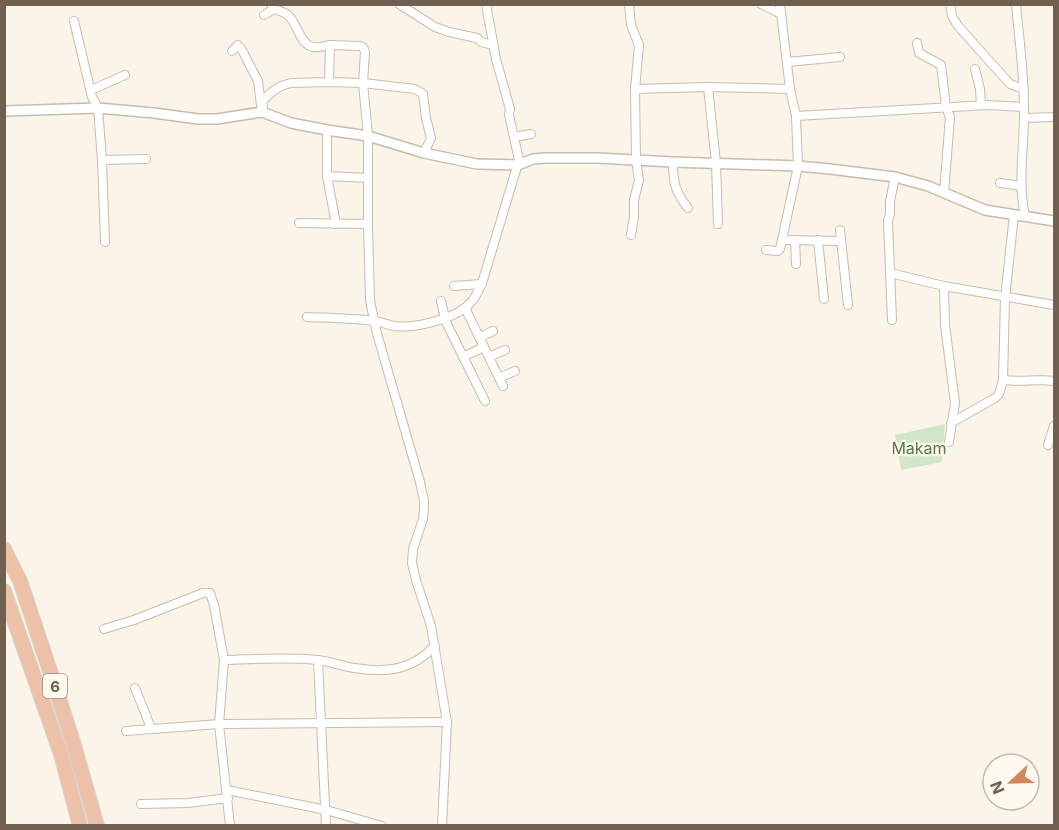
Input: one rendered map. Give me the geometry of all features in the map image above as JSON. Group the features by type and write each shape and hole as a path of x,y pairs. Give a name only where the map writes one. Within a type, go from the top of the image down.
{"highway":[{"name":"6","path":"4,549 20,581 97,825"},
{"name":"6","path":"4,591 62,754 80,825"}],"street":[{"path":"399,4 435,27 477,38 493,45"},
{"path":"307,317 375,321 394,326 405,326 445,318 465,308 477,294 519,160 486,4"},
{"path":"629,4 631,25 639,45 635,89 636,160 639,180 634,200 631,235"},
{"path":"761,4 781,14"},
{"path":"766,250 778,251 783,240 798,166 796,116 790,89 780,4"},
{"path":"950,4 952,16 958,26 1010,84 1024,89"},
{"path":"1016,4 1024,89 1021,186 1025,216"},
{"path":"264,15 273,7 290,16 303,38 312,47 330,45 363,47 363,83 368,136 371,310 423,495 423,519 412,549 412,563 435,646 447,722 442,825"},
{"path":"74,21 92,97 98,108 105,242"},
{"path":"917,43 919,53 943,63 946,107 950,117 944,193"},
{"path":"232,51 238,45 240,47 258,81 263,113"},
{"path":"329,82 330,45"},
{"path":"788,62 840,57"},
{"path":"975,69 981,105"},
{"path":"91,90 125,75"},
{"path":"263,113 262,101 281,86 291,83 363,83 415,89 422,92 424,98 431,138 424,153"},
{"path":"635,89 708,87 790,89"},
{"path":"708,87 716,163 718,224"},
{"path":"796,116 981,105 1024,107"},
{"path":"4,111 98,108 198,119 231,118 263,113 291,123 368,136 424,153 477,164 518,165 533,159 597,158 798,166 895,177 928,186 985,210 1054,221"},
{"path":"1024,118 1054,117"},
{"path":"327,130 327,176 336,224"},
{"path":"514,137 531,134"},
{"path":"102,160 146,159"},
{"path":"673,162 673,181 679,196 688,208"},
{"path":"327,176 368,178"},
{"path":"892,321 888,221 895,177"},
{"path":"1000,183 1021,186"},
{"path":"951,423 999,394 1003,380 1005,298 1014,214"},
{"path":"299,223 368,225"},
{"path":"840,230 848,305"},
{"path":"783,240 841,241"},
{"path":"795,240 796,264"},
{"path":"818,240 824,299"},
{"path":"890,273 1005,298 1054,305"},
{"path":"454,286 482,284"},
{"path":"944,286 945,326 955,403 949,442"},
{"path":"441,301 445,318 485,401"},
{"path":"465,308 501,382 516,371"},
{"path":"480,337 493,331"},
{"path":"463,357 484,347"},
{"path":"489,357 505,350"},
{"path":"1003,380 1054,381"},
{"path":"1048,445 1054,426"},
{"path":"104,629 203,593 210,593 224,660 219,724 230,825"},
{"path":"224,660 318,660 353,668 385,670 414,663 426,656 435,646"},
{"path":"318,660 326,825"},
{"path":"135,688 151,728"},
{"path":"126,731 219,724 447,722"},
{"path":"141,804 188,803 227,794 326,810 382,825"}],"green space":[{"name":"Makam","path":"945,424 942,462 901,470 895,435"}]}
